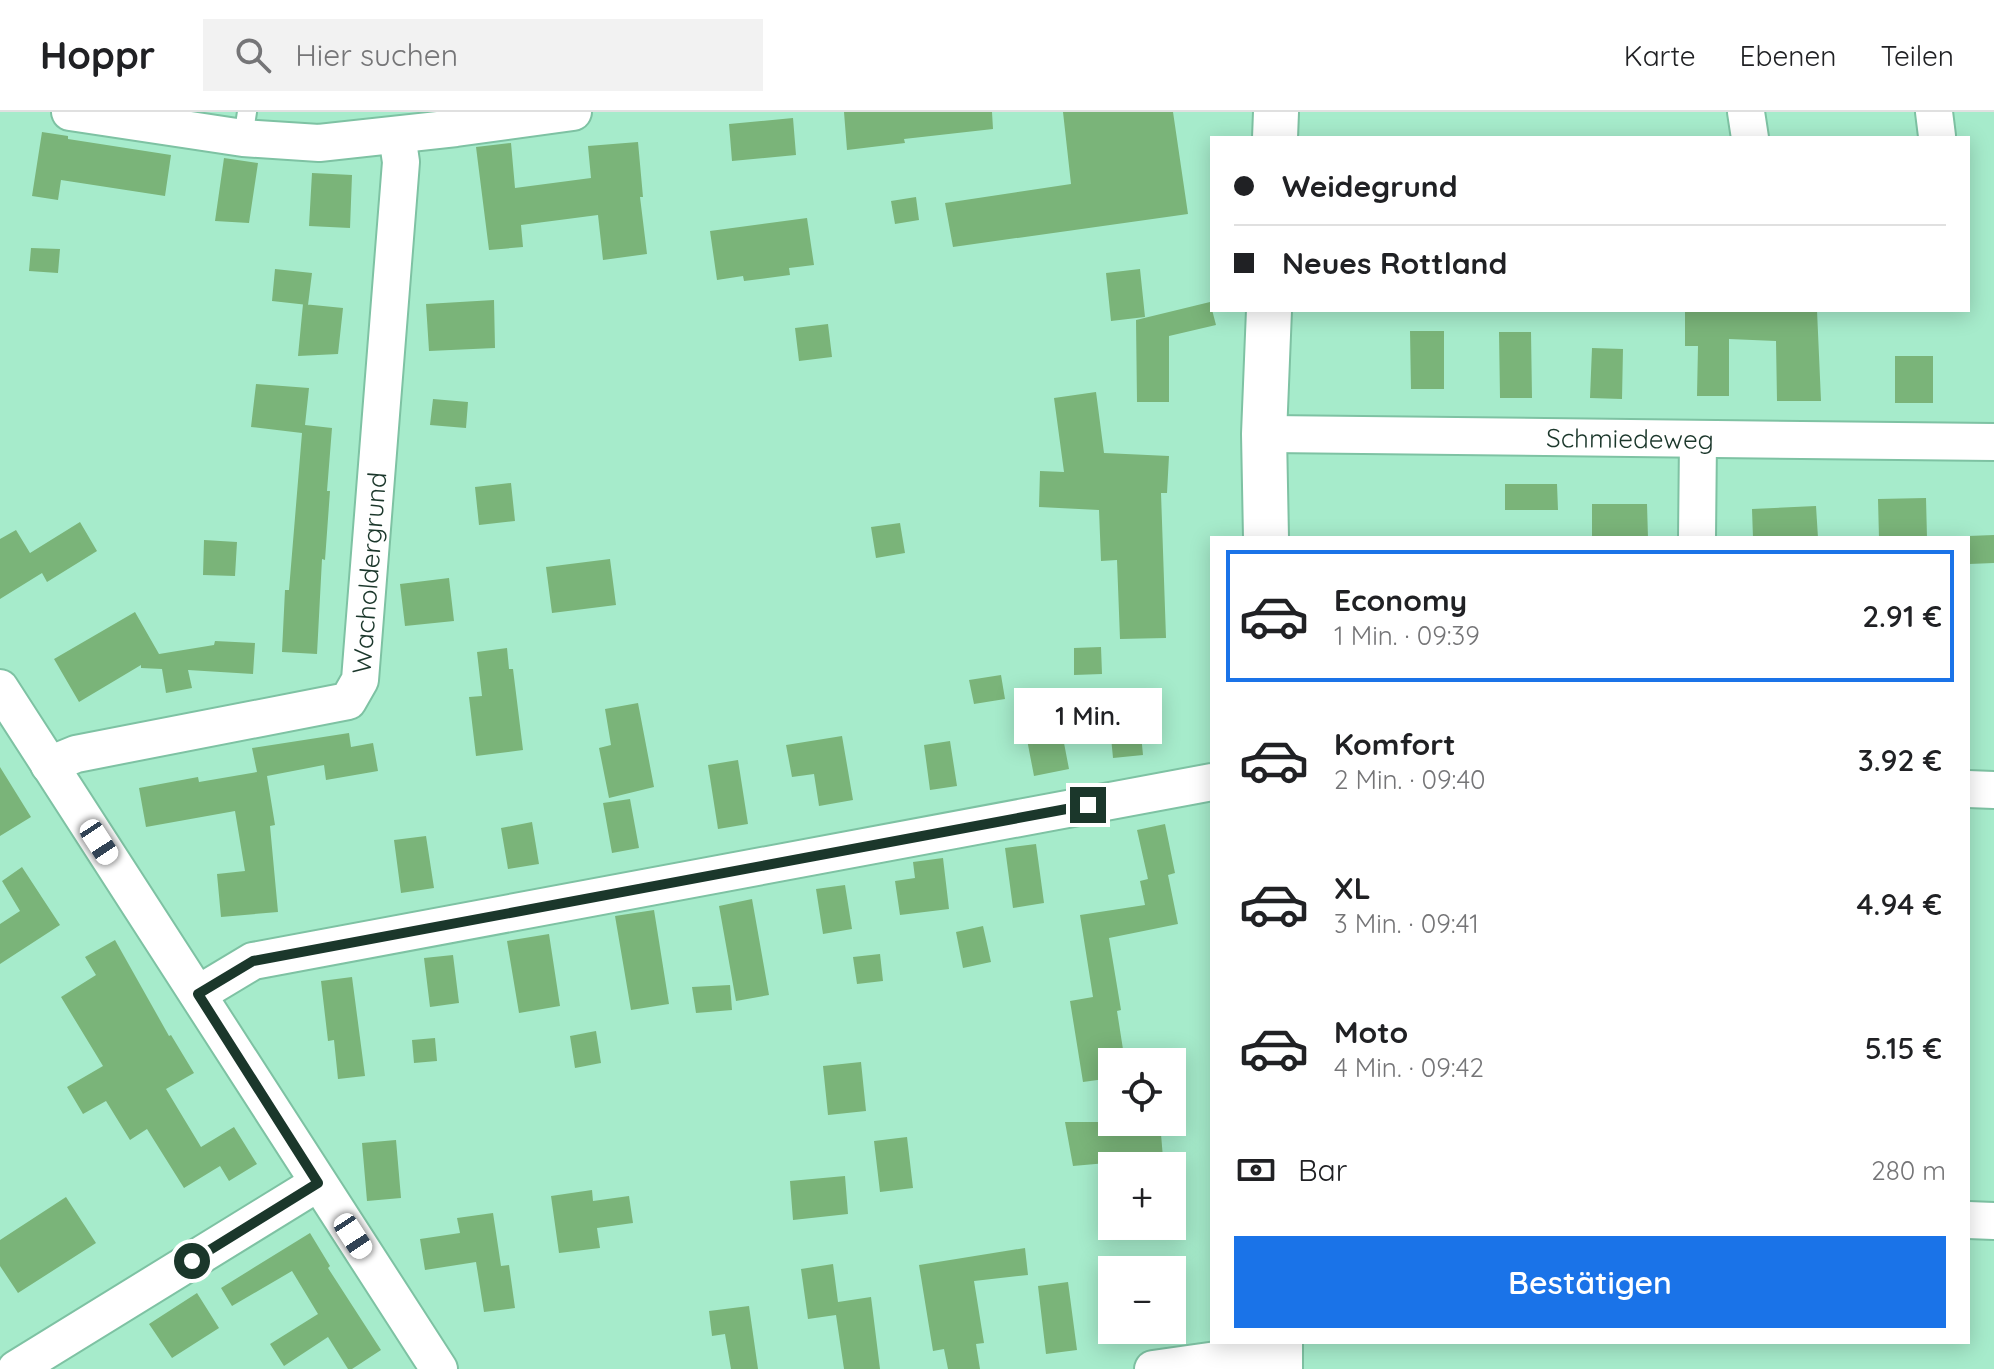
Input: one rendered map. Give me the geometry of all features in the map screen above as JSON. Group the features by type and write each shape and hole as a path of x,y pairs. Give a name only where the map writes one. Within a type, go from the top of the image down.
{"main road":[{"path":"1275,136 1276,112"},
{"path":"1266,536 1264,434 1269,312"}],"street":[{"path":"70,112 245,125 319,143 397,135 455,120 573,112"},
{"path":"1746,112 1750,136"},
{"name":"Wacholdergrund","path":"49,765 76,754 348,701 360,680 401,162 397,135"},
{"name":"Schmiedeweg","path":"1264,434 1994,442"},
{"path":"1697,536 1698,440"},
{"path":"0,688 439,1369"},
{"path":"198,994 253,961 1210,782"},
{"path":"1970,789 1994,790"},
{"path":"16,1369 318,1183"},
{"path":"1970,1220 1994,1221"},
{"path":"1153,1369 1280,1354"}],"building":[{"path":"844,112 992,112 993,129 904,139 905,143 847,150"},
{"path":"1063,112 1173,112 1188,214 953,247 945,203 1071,184"},
{"path":"793,118 796,155 732,161 729,124"},
{"path":"42,132 171,155 165,196 61,180 58,200 32,196"},
{"path":"638,142 643,197 640,197 647,254 603,260 598,215 521,225 523,247 489,250 476,147 511,143 515,188 591,178 588,146"},
{"path":"224,158 258,163 249,223 215,221"},
{"path":"312,173 352,175 350,228 309,226"},
{"path":"916,197 919,220 895,224 891,201"},
{"path":"807,218 814,265 789,268 790,275 744,281 743,276 717,280 710,231"},
{"path":"31,248 60,249 58,273 29,271"},
{"path":"275,269 312,273 308,305 272,301"},
{"path":"1140,269 1145,317 1111,321 1106,273"},
{"path":"494,300 495,348 429,351 426,304"},
{"path":"1210,302 1210,312 1216,325 1169,336 1169,402 1137,402 1136,320"},
{"path":"303,304 343,308 338,354 298,356"},
{"path":"1685,312 1817,312 1821,401 1777,401 1776,341 1729,339 1729,396 1697,396 1698,346 1685,346"},
{"path":"828,324 832,357 799,361 795,328"},
{"path":"1410,331 1444,331 1444,389 1411,389"},
{"path":"1499,332 1531,332 1532,398 1500,398"},
{"path":"1592,348 1623,349 1622,399 1590,398"},
{"path":"1895,356 1933,356 1933,403 1895,403"},
{"path":"256,384 309,388 305,425 332,428 317,654 282,652 285,590 289,590 302,433 251,427"},
{"path":"1096,392 1104,453 1169,456 1167,493 1161,493 1166,638 1120,639 1117,560 1101,561 1099,510 1039,507 1040,471 1064,472 1054,398"},
{"path":"433,399 468,402 466,428 430,425"},
{"path":"511,483 515,521 479,525 475,487"},
{"path":"1505,484 1557,484 1558,510 1505,510"},
{"path":"1926,498 1927,536 1879,536 1878,499"},
{"path":"1592,504 1647,504 1648,536 1592,536"},
{"path":"1816,506 1818,536 1753,536 1752,509"},
{"path":"80,522 97,551 47,582 42,573 0,599 0,539 16,530 30,553"},
{"path":"900,523 905,553 876,558 871,527"},
{"path":"1994,535 1994,563 1970,564 1968,536"},
{"path":"204,540 237,542 235,576 203,575"},
{"path":"610,559 616,605 552,613 546,567"},
{"path":"449,578 454,621 405,626 400,584"},
{"path":"135,612 159,654 214,645 215,641 255,643 253,674 188,670 192,688 166,693 162,669 141,668 141,665 79,702 54,659"},
{"path":"1101,647 1102,674 1074,675 1074,648"},
{"path":"507,648 509,669 513,669 523,750 476,756 469,697 482,696 477,652"},
{"path":"1001,675 1005,699 974,704 969,680"},
{"path":"1055,696 1069,769 1034,776 1020,703"},
{"path":"638,703 654,787 609,798 599,748 611,745 605,709"},
{"path":"1138,704 1143,755 1113,758 1108,706"},
{"path":"349,733 351,747 373,743 378,771 326,780 324,765 267,776 275,825 270,826 278,912 221,917 217,874 245,871 235,811 146,827 139,788 198,777 199,782 257,772 252,748"},
{"path":"842,736 853,800 819,806 814,774 792,777 786,745"},
{"path":"950,741 957,786 930,790 924,745"},
{"path":"738,760 748,824 718,829 708,765"},
{"path":"0,767 31,817 0,836"},
{"path":"630,799 639,848 612,853 603,803"},
{"path":"532,822 539,864 508,869 501,828"},
{"path":"1165,824 1175,873 1168,875 1178,924 1109,938 1121,1010 1117,1011 1123,1048 1098,1048 1098,1080 1083,1082 1070,1001 1093,997 1080,915 1145,905 1140,881 1148,879 1137,830"},
{"path":"426,836 434,888 401,893 394,840"},
{"path":"1036,844 1044,903 1013,908 1005,848"},
{"path":"943,858 949,909 900,915 895,881 915,878 913,862"},
{"path":"22,867 60,925 0,964 0,924 20,911 2,881"},
{"path":"845,885 852,929 823,934 816,889"},
{"path":"752,899 769,995 736,1001 719,906"},
{"path":"654,910 669,1004 631,1010 615,916"},
{"path":"983,926 991,962 963,968 956,932"},
{"path":"549,934 560,1006 519,1013 507,941"},
{"path":"115,940 169,1036 194,1073 166,1089 201,1147 234,1127 257,1164 229,1181 220,1166 184,1188 147,1129 130,1140 106,1101 83,1114 67,1087 103,1066 61,997 96,975 85,957"},
{"path":"880,954 883,981 857,984 853,957"},
{"path":"453,955 459,1003 430,1007 424,958"},
{"path":"352,977 365,1076 338,1079 334,1040 328,1041 321,981"},
{"path":"730,985 732,1010 696,1013 692,987"},
{"path":"596,1031 601,1063 575,1068 570,1036"},
{"path":"435,1038 437,1061 414,1063 412,1040"},
{"path":"861,1062 866,1111 828,1115 823,1066"},
{"path":"1065,1122 1098,1122 1098,1136 1161,1136 1162,1152 1098,1152 1098,1164 1073,1166"},
{"path":"907,1137 913,1188 880,1192 874,1141"},
{"path":"396,1140 401,1198 367,1201 362,1143"},
{"path":"845,1176 848,1214 793,1220 790,1181"},
{"path":"592,1190 593,1201 629,1196 633,1223 597,1228 600,1248 559,1253 551,1196"},
{"path":"66,1197 96,1243 18,1293 0,1266 0,1240"},
{"path":"493,1213 501,1266 509,1265 515,1308 484,1312 476,1262 425,1270 420,1239 460,1233 457,1218"},
{"path":"310,1233 330,1266 328,1268 381,1350 352,1369 348,1369 328,1337 284,1366 270,1344 318,1314 292,1271 232,1306 221,1288"},
{"path":"1025,1248 1028,1275 974,1281 984,1343 976,1344 980,1369 948,1369 944,1349 933,1351 919,1265"},
{"path":"833,1264 838,1302 871,1297 880,1369 844,1369 836,1315 808,1319 801,1269"},
{"path":"1068,1282 1077,1350 1046,1354 1038,1286"},
{"path":"197,1293 219,1328 172,1358 149,1324"},
{"path":"749,1306 758,1369 731,1369 725,1334 712,1336 709,1311"}],"route":[{"path":"192,1261 318,1183 198,994 253,961 1088,805"}]}
